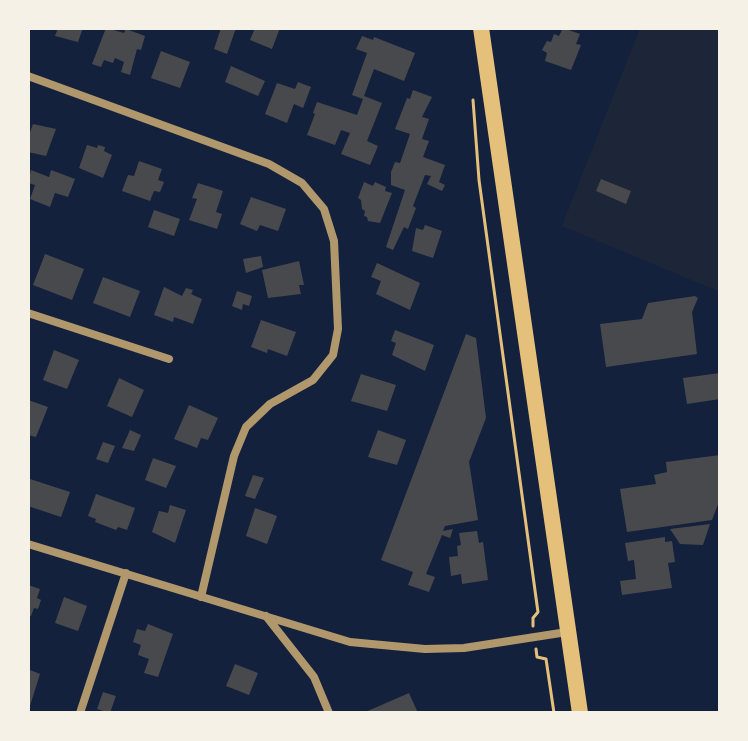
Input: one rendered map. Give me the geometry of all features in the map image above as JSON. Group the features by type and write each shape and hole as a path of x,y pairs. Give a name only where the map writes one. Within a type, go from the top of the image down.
{"main road":[{"path":"481,28 580,713"}],"street":[{"path":"28,76 269,164 302,183 324,209 334,241 338,329 333,355 313,380 270,404 246,427 234,456 201,597"},
{"path":"28,313 169,359"},
{"path":"28,544 350,642 425,649 464,648 567,632"},
{"path":"80,713 126,573"},
{"path":"265,616 314,677 329,713"}],"path":[{"path":"472,90 479,180 538,612 532,622"},
{"path":"536,651 537,657 546,659 554,713"}],"shaded area":[{"path":"640,28 720,28 720,292 562,226"}],"building":[{"path":"58,28 83,28 78,42 55,36"},
{"path":"106,28 124,33 126,29 145,36 141,50 137,49 130,75 121,72 124,62 115,58 113,63 104,60 101,67 92,64"},
{"path":"221,28 236,28 227,54 214,49"},
{"path":"255,28 280,28 272,49 250,40"},
{"path":"563,28 580,34 576,44 581,45 571,70 545,61 547,53 542,50 554,34 559,36"},
{"path":"362,36 373,40 374,37 415,53 404,81 374,69 364,96 382,103 367,141 378,146 370,165 341,154 350,133 341,130 335,145 307,135 317,102 357,115 363,99 352,95 367,53 356,49"},
{"path":"161,51 190,62 180,88 151,78"},
{"path":"231,66 265,81 258,96 225,82"},
{"path":"298,82 311,87 303,108 294,104 287,123 265,114 277,83 295,89"},
{"path":"413,90 432,97 422,117 429,119 422,139 429,141 423,157 445,165 439,182 445,185 442,191 427,184 431,176 425,175 408,229 404,227 393,250 386,247 405,190 391,185 391,172 395,162 400,163 410,134 395,129"},
{"path":"33,124 56,129 46,156 28,152 28,138"},
{"path":"87,145 105,147 104,151 112,155 103,178 79,168"},
{"path":"139,161 162,169 158,180 164,182 160,192 154,191 150,201 122,191 128,175 134,176"},
{"path":"31,170 49,177 51,170 75,179 68,197 55,193 50,207 30,199 35,185 28,183"},
{"path":"601,179 631,191 626,204 596,191"},
{"path":"364,182 373,186 375,182 392,193 380,223 368,221 364,216 365,211 358,198"},
{"path":"198,183 223,191 216,212 222,214 217,229 189,220 197,199 192,198"},
{"path":"251,197 286,209 278,231 260,225 257,231 240,224"},
{"path":"154,210 180,219 174,236 148,227"},
{"path":"425,225 442,231 433,258 412,251 416,228 423,230"},
{"path":"45,254 84,269 72,300 33,285"},
{"path":"261,256 263,267 246,273 243,259"},
{"path":"299,261 304,285 299,285 301,294 268,298 262,270"},
{"path":"377,263 420,283 410,310 376,294 381,281 371,277"},
{"path":"103,277 140,291 130,317 93,303"},
{"path":"164,287 182,296 186,288 193,290 191,294 202,299 193,324 174,317 173,322 154,315"},
{"path":"237,291 252,296 249,306 243,304 242,310 232,306"},
{"path":"698,298 692,312 697,354 606,367 600,324 642,319 648,303"},
{"path":"261,320 296,332 287,356 251,347"},
{"path":"395,330 434,345 425,371 392,355 396,343 391,341"},
{"path":"466,334 476,338 486,418 469,462 478,520 445,526 443,531 453,529 450,538 442,535 426,574 435,577 429,592 408,585 413,572 381,560"},
{"path":"54,350 79,360 67,389 43,380"},
{"path":"720,373 720,399 687,404 683,378"},
{"path":"361,374 396,385 387,411 351,401"},
{"path":"119,378 144,390 132,417 107,406"},
{"path":"28,400 48,407 36,437 28,435"},
{"path":"189,405 218,418 208,440 201,438 197,448 174,439"},
{"path":"130,430 141,435 134,451 122,448"},
{"path":"378,430 406,440 397,465 368,457"},
{"path":"103,442 115,446 108,463 96,459"},
{"path":"720,455 720,499 712,520 627,532 620,489 656,484 654,475 667,472 666,462"},
{"path":"153,458 176,466 166,488 145,480"},
{"path":"253,475 264,478 255,499 245,496"},
{"path":"30,479 70,492 61,517 28,506"},
{"path":"96,494 135,508 127,530 118,527 116,530 88,516"},
{"path":"170,505 186,510 175,543 152,532 159,511 168,513"},
{"path":"255,508 277,516 267,544 246,536"},
{"path":"710,524 703,545 680,544 670,529"},
{"path":"477,531 479,543 483,542 488,580 462,584 461,574 451,576 449,557 458,556 457,546 461,545 459,533"},
{"path":"665,537 665,542 672,541 675,562 668,563 672,588 622,595 620,581 636,579 634,560 628,561 625,543"},
{"path":"28,585 40,589 38,609 34,608 31,616 28,616"},
{"path":"64,597 87,606 78,631 55,623"},
{"path":"148,624 173,634 158,677 144,673 149,659 138,655 141,645 133,642 137,629 145,631"},
{"path":"235,664 258,673 249,695 226,686"},
{"path":"30,670 40,674 29,709 28,677"},
{"path":"103,692 116,696 110,713 97,709"},
{"path":"409,693 418,713 363,713"}]}
